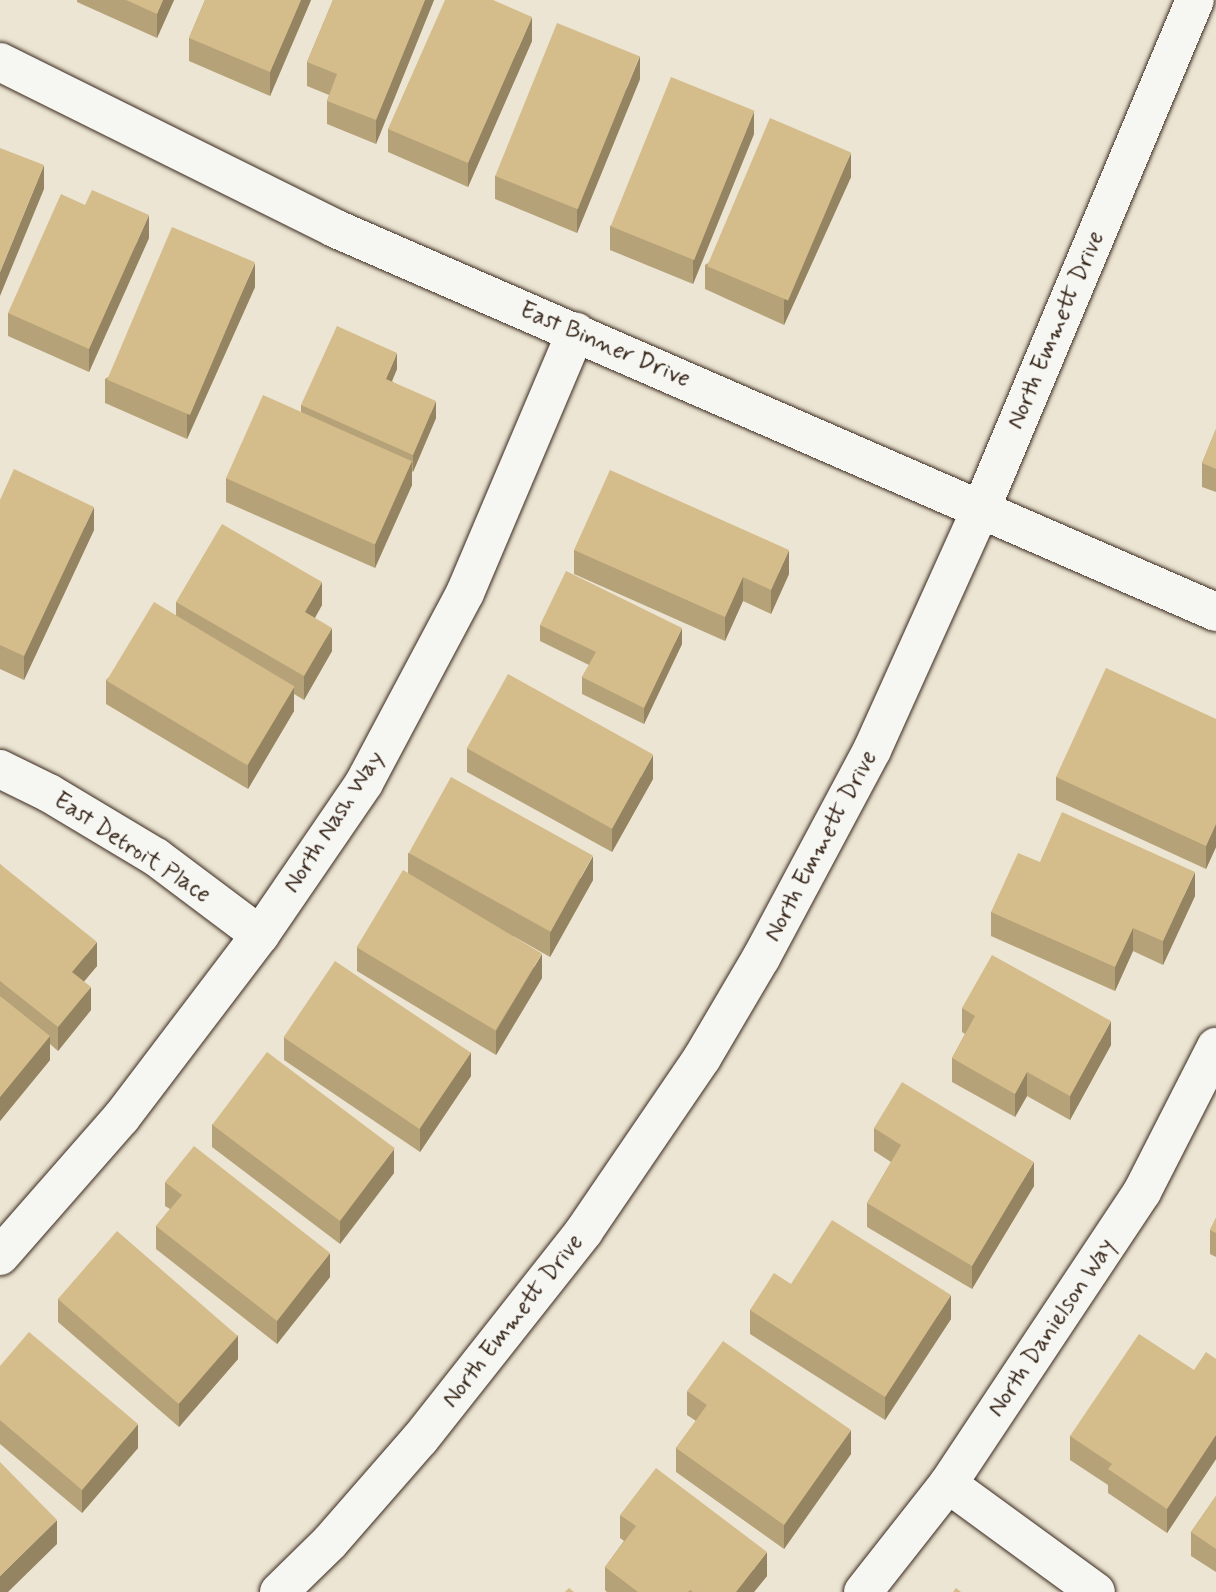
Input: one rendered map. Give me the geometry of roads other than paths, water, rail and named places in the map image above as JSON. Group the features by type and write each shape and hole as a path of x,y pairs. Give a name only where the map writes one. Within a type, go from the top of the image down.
{"street":[{"name":"North Emmett Drive","path":"279,1592 330,1542 436,1419 584,1231 702,1058 812,866 872,750 981,509 1195,0"},
{"name":"East Binner Drive","path":"0,62 334,228 1216,612"},
{"name":"North Nash Way","path":"0,1256 121,1118 260,935 364,783 465,593 576,332"},
{"name":"East Detroit Place","path":"0,769 49,793 156,857 260,935"},
{"name":"North Danielson Way","path":"863,1592 948,1483 1142,1192 1216,1047"},
{"path":"948,1483 1096,1592"}]}
